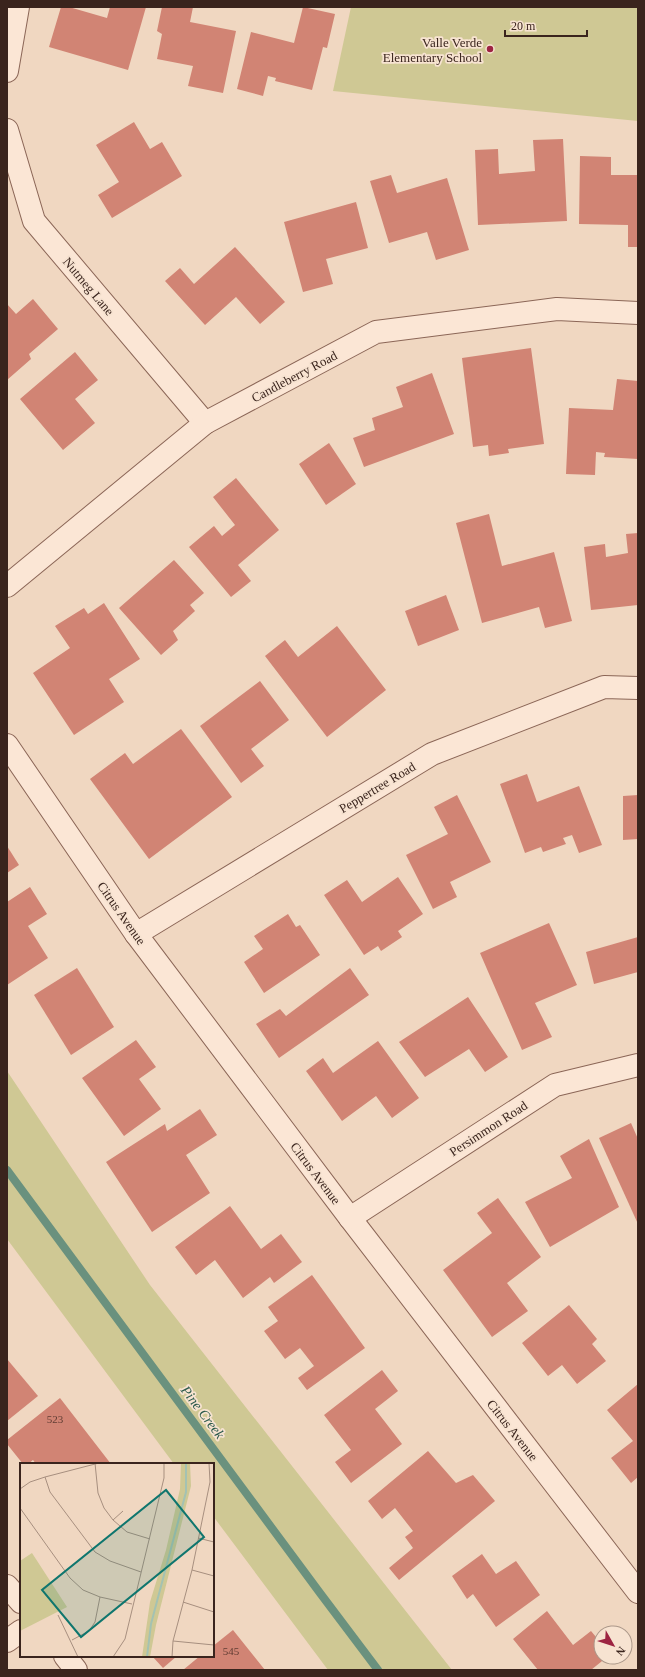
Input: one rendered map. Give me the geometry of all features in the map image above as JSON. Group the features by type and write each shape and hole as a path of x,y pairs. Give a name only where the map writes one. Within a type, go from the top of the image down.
{"street":[{"path":"7,71 18,7"},
{"name":"Nutmeg Lane","path":"7,130 34,221 205,423"},
{"name":"Candleberry Road","path":"7,586 205,423 376,332 557,308 638,313"},
{"name":"Peppertree Road","path":"136,934 432,754 604,687 638,688"},
{"name":"Citrus Avenue","path":"7,745 136,934 350,1218 638,1592"},
{"name":"Persimmon Road","path":"350,1218 555,1085 638,1065"},
{"path":"7,1586 20,1601"},
{"path":"7,1641 20,1632"},
{"path":"66,1657 76,1670"}],"shaded area":[{"name":"Valle Verde Elementary School","path":"351,7 638,7 638,121 333,91"},
{"path":"7,1071 150,1285 452,1670 328,1670 214,1517 214,1463 173,1463 7,1239"}],"building":[{"path":"61,7 69,7 107,18 110,7 146,7 128,70 49,47"},
{"path":"162,7 193,7 190,22 236,31 223,93 188,86 193,66 157,59 162,34 157,31"},
{"path":"303,7 335,14 327,48 323,47 312,90 275,81 276,78 268,76 263,96 237,89 251,32 294,43"},
{"path":"134,122 150,149 162,142 182,176 112,218 98,195 119,182 96,145"},
{"path":"563,139 567,221 478,225 475,150 498,149 499,174 535,171 533,140"},
{"path":"580,156 611,157 611,175 638,175 638,247 628,247 628,225 579,224"},
{"path":"391,175 397,193 447,178 469,250 436,260 427,232 389,243 370,181"},
{"path":"356,202 368,248 326,259 333,284 303,292 284,222"},
{"path":"235,247 285,302 260,324 236,297 205,325 165,281 180,268 194,284"},
{"path":"33,299 58,329 29,354 31,359 7,380 7,304 16,314"},
{"path":"531,348 544,444 508,449 509,453 489,456 488,445 473,447 462,358"},
{"path":"75,352 98,380 75,399 95,423 63,450 20,399"},
{"path":"432,373 454,434 364,467 353,438 375,430 372,418 403,407 396,387"},
{"path":"617,379 638,381 638,459 604,457 605,453 596,452 595,475 566,474 569,408 613,410"},
{"path":"329,443 356,484 326,505 299,464"},
{"path":"236,478 279,530 238,565 251,581 231,597 189,547 214,526 222,536 235,525 213,497"},
{"path":"489,514 502,566 554,552 572,621 545,628 539,607 482,623 456,523"},
{"path":"638,533 638,605 591,610 584,547 605,544 606,557 628,553 626,534"},
{"path":"174,560 204,593 190,605 195,611 173,631 178,640 161,655 119,608"},
{"path":"446,595 459,630 418,646 405,611"},
{"path":"104,603 140,659 109,679 124,702 74,735 33,673 70,648 55,626 84,608 88,614"},
{"path":"337,626 386,690 327,737 265,656 285,640 298,657"},
{"path":"260,681 289,720 251,749 264,766 241,783 200,726"},
{"path":"181,729 232,797 149,859 90,779 125,753 133,764"},
{"path":"527,774 537,802 579,786 602,845 579,853 572,835 563,838 566,844 543,852 541,847 525,853 500,784"},
{"path":"457,795 491,862 450,882 457,897 433,909 406,855 448,834 434,807"},
{"path":"638,795 638,839 623,840 623,796"},
{"path":"7,846 19,865 7,873"},
{"path":"398,877 423,914 398,931 402,937 381,951 378,946 364,955 324,895 347,880 362,902"},
{"path":"30,887 47,914 28,926 48,958 7,985 7,902"},
{"path":"288,914 296,927 300,925 320,955 264,993 244,962 263,949 254,936"},
{"path":"549,923 577,985 535,1003 552,1037 522,1050 480,953"},
{"path":"638,937 638,972 594,984 586,952"},
{"path":"77,968 114,1027 71,1055 34,995"},
{"path":"350,968 369,995 279,1058 256,1024 280,1009 286,1016"},
{"path":"468,997 508,1057 485,1072 469,1049 425,1077 399,1042"},
{"path":"136,1040 156,1067 139,1079 161,1109 124,1136 82,1078"},
{"path":"378,1041 419,1098 392,1118 376,1096 342,1121 306,1071 323,1058 333,1073"},
{"path":"200,1109 217,1135 186,1155 210,1193 152,1232 106,1162 165,1124 167,1131"},
{"path":"631,1123 638,1139 638,1224 599,1138"},
{"path":"589,1139 619,1207 550,1247 525,1202 572,1178 560,1156"},
{"path":"498,1198 541,1257 507,1283 528,1311 492,1337 443,1270 492,1233 477,1213"},
{"path":"230,1206 261,1249 281,1234 302,1262 274,1283 270,1277 243,1298 215,1260 196,1275 175,1247"},
{"path":"312,1275 365,1348 307,1390 298,1378 314,1366 300,1348 285,1359 264,1331 278,1321 268,1307"},
{"path":"569,1305 597,1339 592,1344 606,1361 577,1384 562,1365 548,1376 522,1343"},
{"path":"7,1359 38,1396 7,1421"},
{"path":"382,1370 398,1391 375,1409 402,1444 351,1483 335,1462 351,1450 324,1415"},
{"path":"638,1384 638,1477 631,1483 611,1458 633,1441 607,1410"},
{"path":"60,1398 110,1463 35,1463 33,1460 29,1463 22,1463 7,1444 7,1440"},
{"path":"428,1451 456,1483 473,1475 495,1501 399,1580 389,1568 413,1548 405,1537 413,1531 395,1508 382,1519 368,1501"},
{"path":"482,1554 496,1574 516,1561 540,1595 496,1627 473,1594 467,1599 452,1576"},
{"path":"547,1611 573,1645 591,1631 593,1633 593,1665 597,1665 591,1670 538,1670 513,1639"},
{"path":"233,1630 265,1670 183,1670 199,1657 214,1657 214,1645"},
{"path":"153,1657 176,1657 163,1668"}],"waterway":[{"name":"Pine Creek","path":"7,1170 378,1670"}],"place":[{"name":"Valle Verde Elementary School","path":"490,49"}]}
